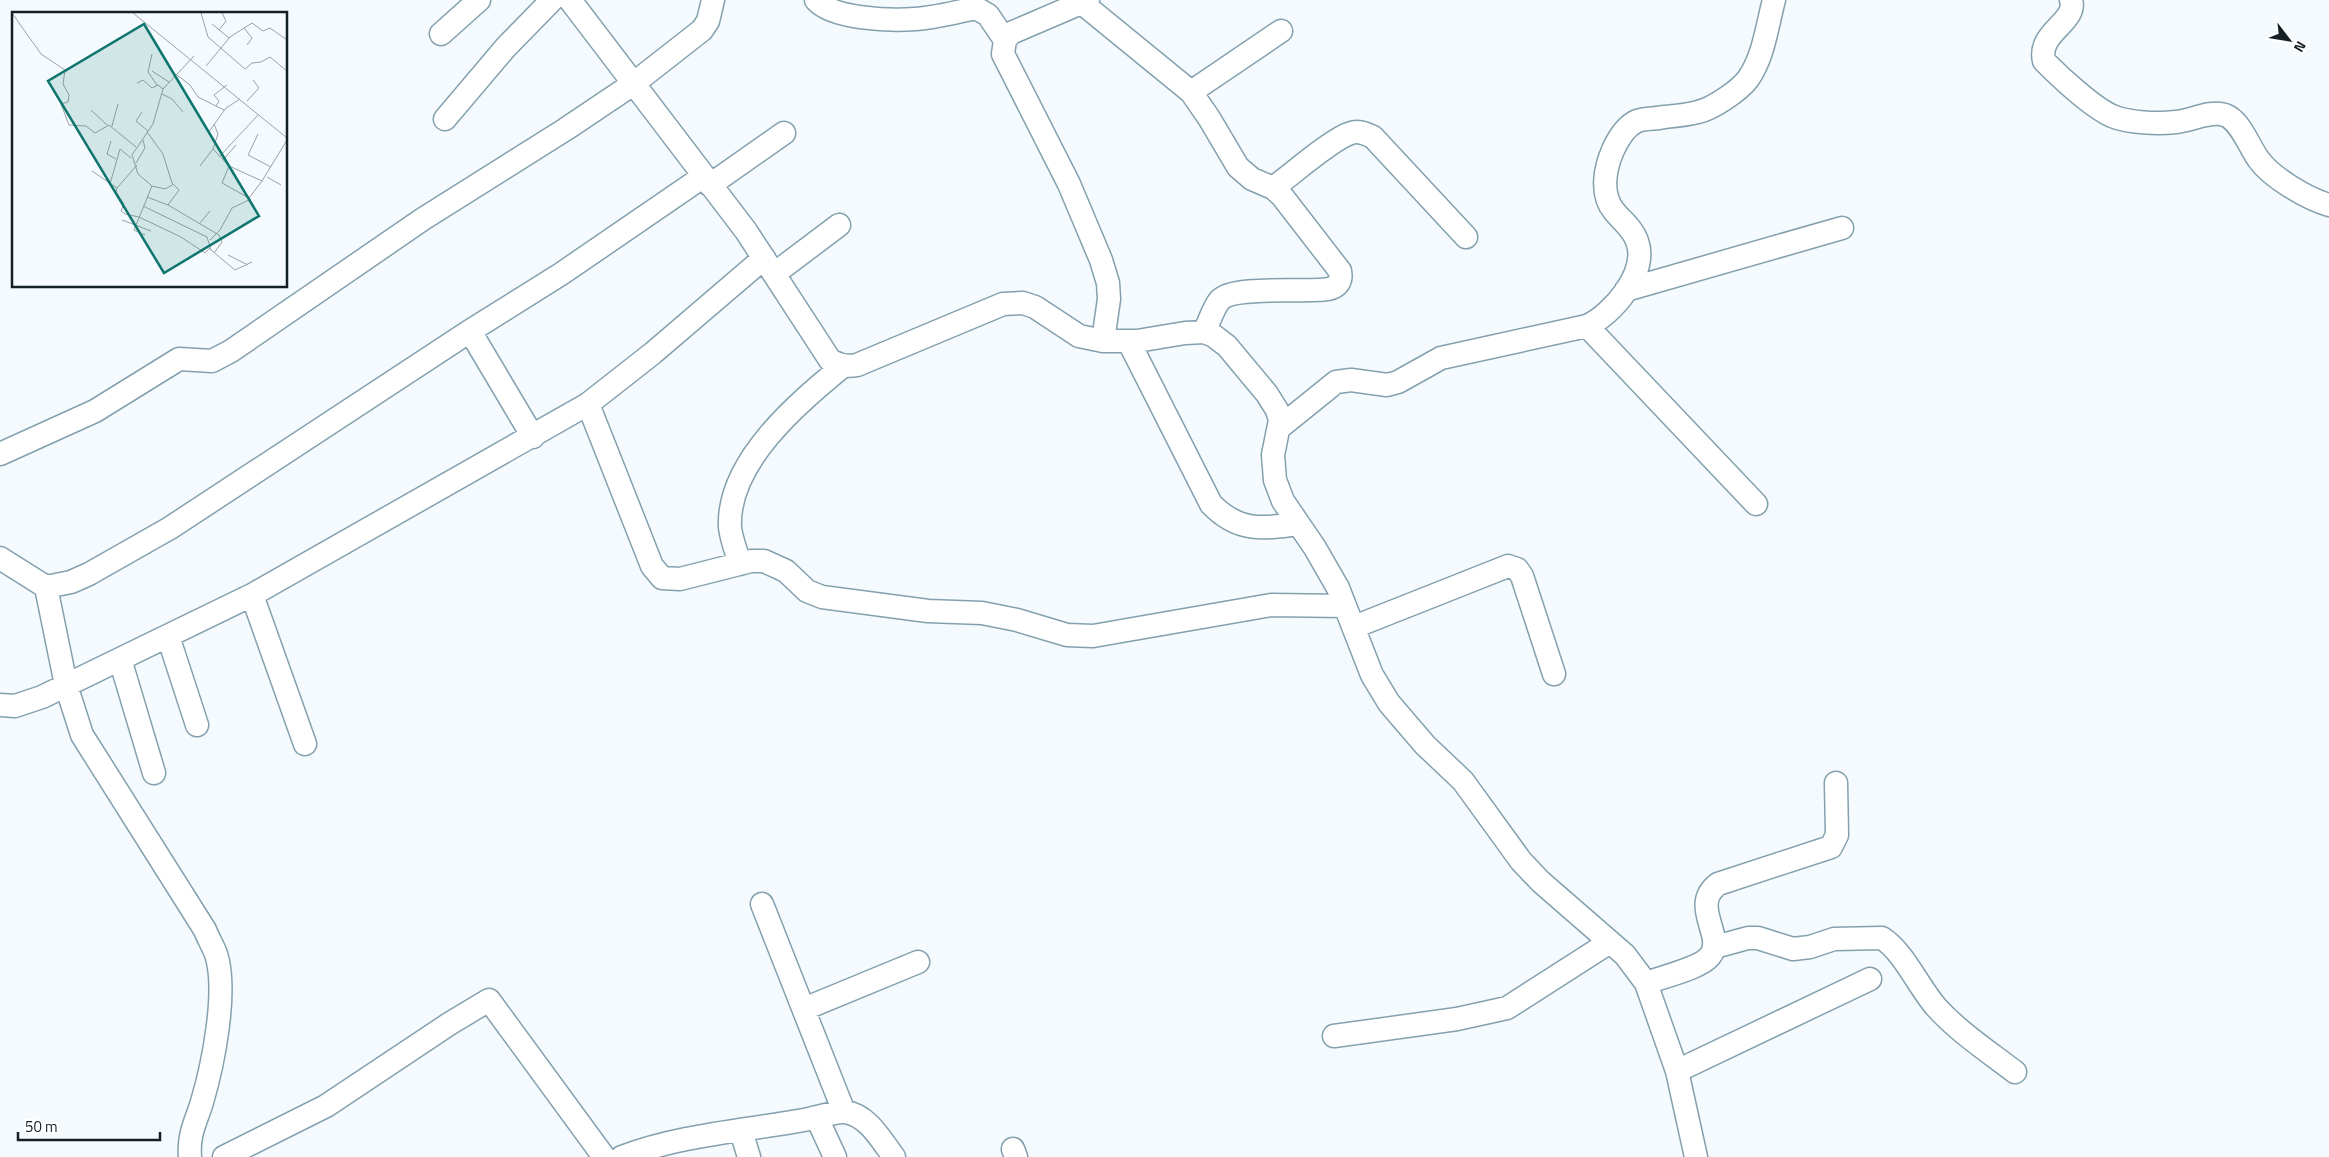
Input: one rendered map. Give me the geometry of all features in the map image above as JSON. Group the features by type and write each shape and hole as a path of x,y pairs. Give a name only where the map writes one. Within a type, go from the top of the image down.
{"street":[{"path":"441,34 479,0"},
{"path":"445,119 513,39 552,0"},
{"path":"570,0 769,266 830,360 843,366 857,365 1003,304 1023,303 1035,307 1079,336 1104,341 1129,342 1185,332 1204,332 1214,336 1226,346 1267,394 1277,410 1279,428 1272,467 1283,501 1316,548 1338,588 1372,675 1389,703 1426,745 1463,781 1521,861 1541,882 1626,955 1646,983 1676,1071 1696,1157"},
{"path":"0,454 95,411 179,359 212,361 220,358 423,219 566,129 633,84 702,30 708,21 713,0"},
{"path":"816,0 822,6 840,15 903,19 917,19 976,8 988,15 1005,40"},
{"path":"1279,428 1336,382 1351,380 1387,385 1398,382 1440,358 1587,326 1598,321 1613,309 1636,272 1639,252 1637,241 1625,222 1613,210 1606,197 1608,164 1616,144 1627,128 1638,121 1700,112 1732,94 1747,80 1759,59 1774,0"},
{"path":"2071,0 2072,5 2068,15 2044,46 2042,53 2044,61 2102,111 2126,120 2176,122 2214,114 2224,115 2233,121 2268,170 2315,200 2329,205"},
{"path":"1104,341 1109,299 1108,283 1100,260 1069,184 1003,54 1005,40 1011,33 1085,1 1191,92 1238,167 1252,180 1273,188 1282,196 1340,270 1339,282 1335,287 1318,291 1255,291 1227,295 1220,300 1204,332"},
{"path":"1191,92 1281,31"},
{"path":"1273,188 1336,142 1351,133 1362,132 1373,137 1466,237"},
{"path":"0,558 46,587 71,582 140,547 470,330 784,133"},
{"path":"0,705 15,706 66,685 252,595 534,437 588,404 769,266 840,225"},
{"path":"1626,290 1842,228"},
{"path":"1587,326 1756,504"},
{"path":"470,330 534,437"},
{"path":"1129,342 1211,504 1222,515 1252,528 1264,529 1298,524"},
{"path":"740,564 730,527 734,503 748,465 786,416 843,366"},
{"path":"588,404 656,573 662,578 680,579 751,561 764,561 775,564 786,571 807,591 822,597 928,611 982,614 1017,620 1067,636 1092,636 1271,605 1345,606"},
{"path":"1354,627 1508,566 1517,570 1522,576 1554,674"},
{"path":"46,587 66,685 82,735 205,930 216,956 220,1005 214,1050 202,1103 191,1128 190,1157"},
{"path":"252,595 305,744"},
{"path":"168,636 197,725"},
{"path":"120,659 154,773"},
{"path":"1646,983 1700,963 1710,956 1714,947 1706,910 1707,898 1712,889 1718,884 1831,847 1837,835 1836,783"},
{"path":"762,904 844,1112"},
{"path":"1714,947 1748,938 1758,938 1793,949 1810,947 1834,939 1882,938 1888,942 1928,998 1956,1026 2015,1072"},
{"path":"1334,1036 1457,1020 1507,1008 1610,942"},
{"path":"804,1009 918,962"},
{"path":"1676,1071 1870,978"},
{"path":"224,1157 326,1106 449,1024 489,1000 604,1157"},
{"path":"622,1157 654,1145 696,1148 741,1131 844,1112 861,1118 871,1126 894,1157"},
{"path":"818,1118 835,1157"},
{"path":"741,1131 750,1157"}]}
